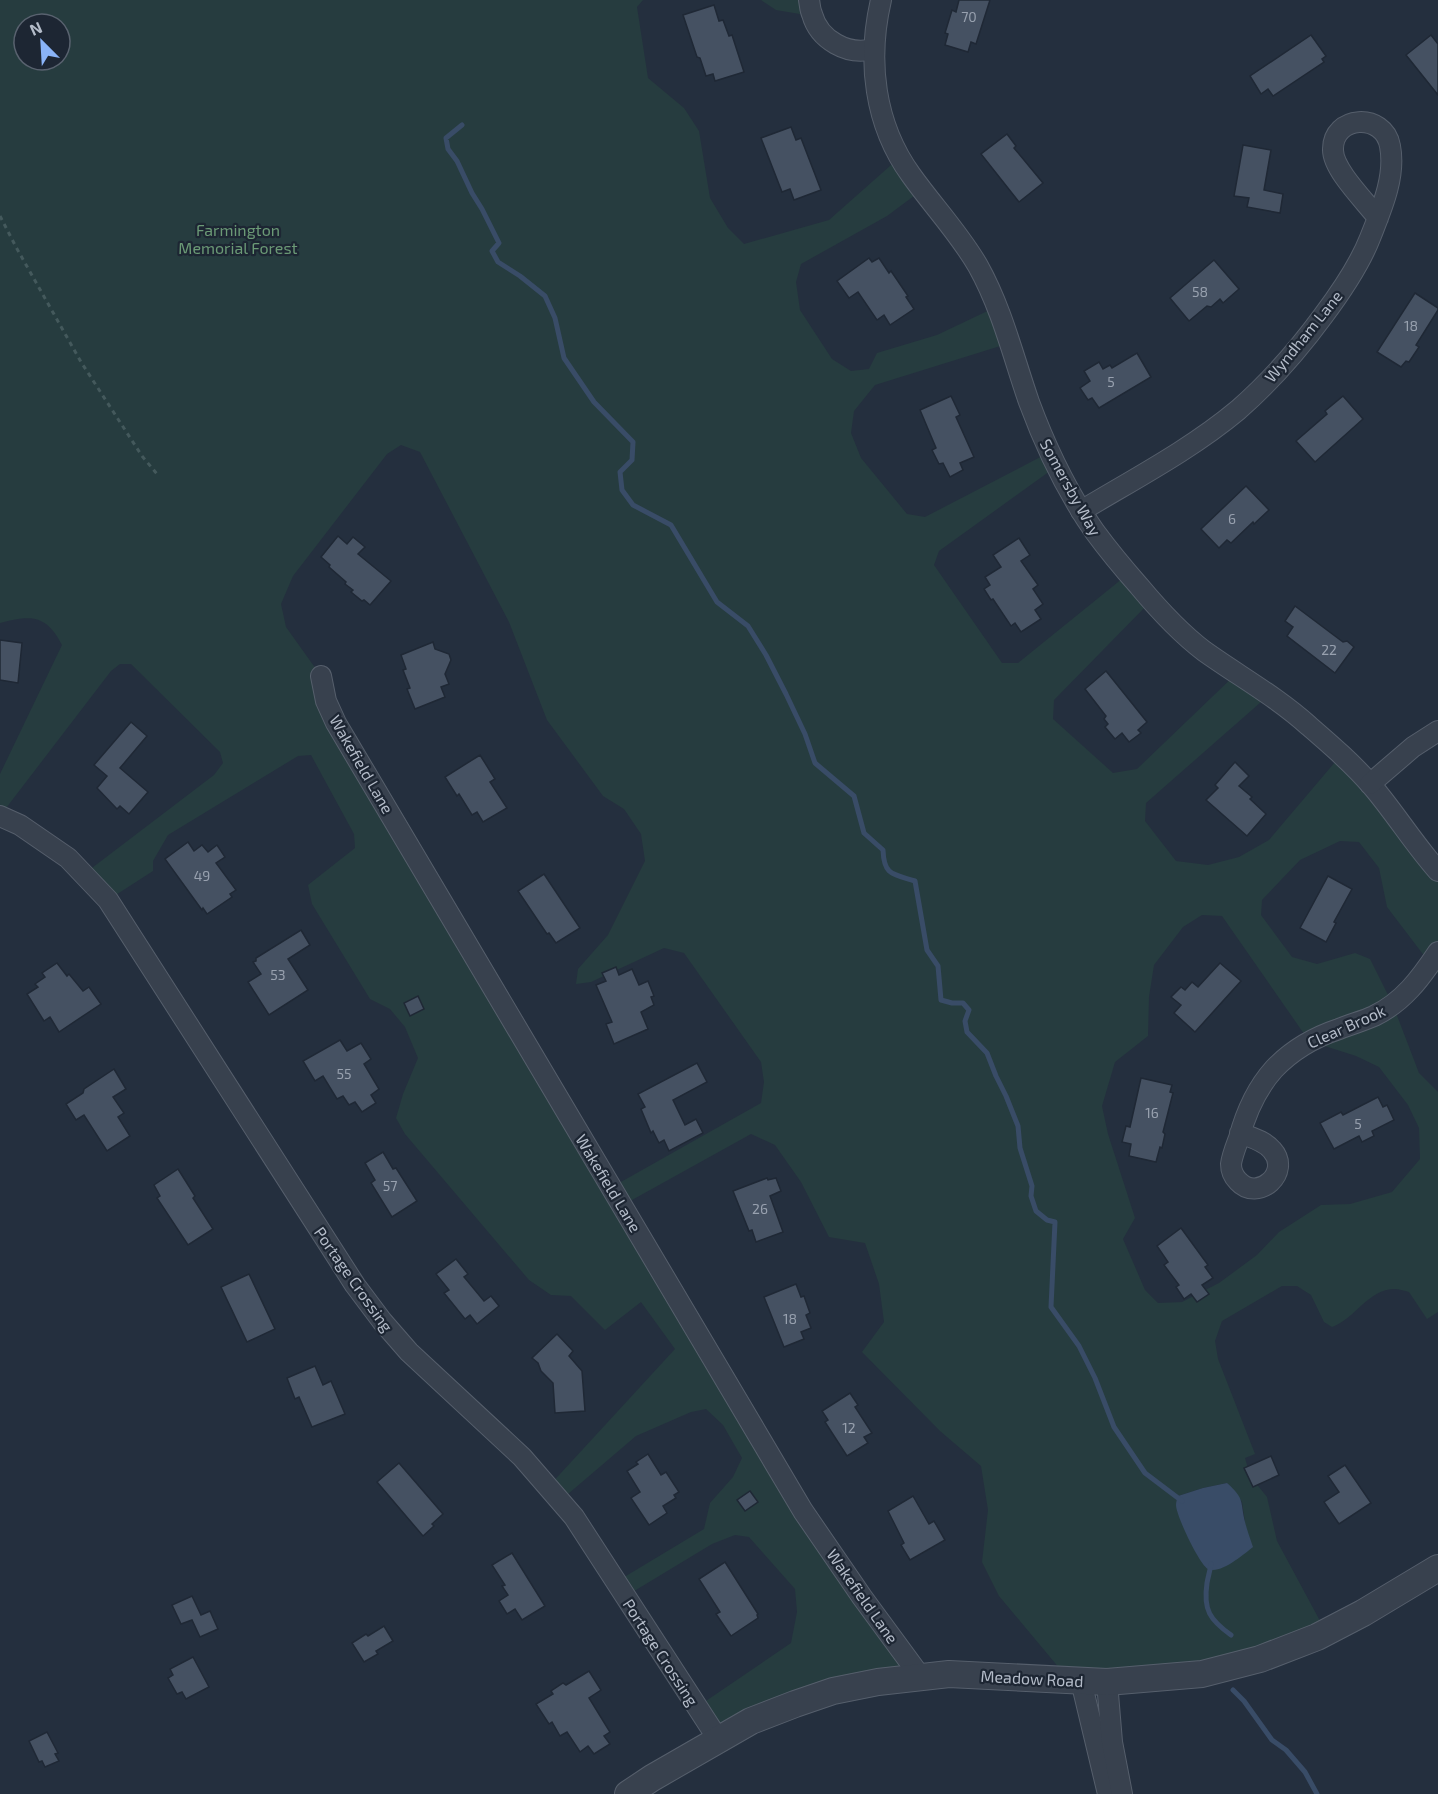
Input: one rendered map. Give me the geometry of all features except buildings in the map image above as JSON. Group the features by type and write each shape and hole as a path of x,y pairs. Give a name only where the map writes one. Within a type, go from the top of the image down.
{"street":[{"path":"809,0 812,16 820,31 833,43 849,50 873,49"},
{"name":"Somersby Way","path":"881,0 873,49 876,87 891,140 910,175 966,247 988,286 1005,327 1038,426 1081,511 1124,569 1158,609 1183,634 1307,724 1370,784 1438,871"},
{"name":"Wyndham Lane","path":"1081,511 1203,437 1238,410 1277,372 1313,330 1340,293 1363,254 1378,218"},
{"name":"Wakefield Lane","path":"321,676 326,701 336,723 803,1511 920,1676"},
{"path":"1370,784 1413,747 1438,731"},
{"name":"Portage Crossing","path":"0,816 20,825 68,858 108,900 355,1285 409,1352 522,1457 574,1517 718,1739"},
{"name":"Clear Brook","path":"1240,1133 1256,1093 1281,1062 1309,1041 1373,1017 1393,1005 1421,978 1438,952"},
{"name":"Meadow Road","path":"628,1794 751,1721 833,1691 878,1682 949,1674 1107,1682 1202,1674 1260,1659 1317,1636 1363,1613 1438,1568"},
{"path":"1081,1681 1108,1794"},
{"path":"1107,1682 1112,1742 1122,1794"}],"path":[{"path":"0,216 81,362 142,456 157,474"}],"green space":[{"name":"Farmington Memorial Forest","path":"0,0 643,0 637,7 648,78 684,108 699,131 710,198 728,228 744,244 829,220 899,158 922,190 887,216 801,264 796,282 800,310 832,359 851,371 869,369 877,353 937,335 998,306 1010,343 875,385 854,411 851,433 861,458 907,514 925,517 1050,452 1057,466 939,551 934,565 1002,663 1018,663 1128,574 1151,601 1054,700 1053,719 1113,773 1137,769 1237,673 1269,695 1146,803 1145,821 1176,861 1208,865 1239,857 1269,840 1341,755 1438,871 1438,974 1387,907 1379,868 1359,842 1340,841 1300,860 1262,900 1261,915 1292,957 1317,964 1355,953 1370,959 1393,1005 1419,1073 1438,1092 1438,1312 1427,1319 1409,1292 1397,1289 1385,1290 1332,1327 1324,1322 1311,1295 1297,1286 1282,1286 1222,1321 1215,1341 1218,1359 1255,1454 1245,1458 1250,1476 1267,1497 1277,1541 1326,1632 1260,1659 1070,1681 999,1596 982,1562 988,1510 981,1466 940,1431 862,1352 884,1322 879,1284 865,1243 829,1237 801,1182 775,1145 751,1134 623,1205 803,1511 920,1676 718,1739 697,1707 791,1643 797,1612 795,1589 749,1537 735,1535 712,1544 626,1596 616,1582 704,1529 710,1503 733,1477 742,1458 723,1425 706,1409 691,1412 636,1436 561,1500 549,1486 675,1349 641,1302 605,1330 571,1296 551,1295 529,1280 405,1134 396,1118 418,1058 405,1027 390,1009 370,999 312,904 308,885 355,848 354,834 311,755 298,756 168,835 153,861 153,871 108,900 84,874 214,775 223,763 220,752 131,664 120,664 111,671 0,816 0,774 62,645 44,622 37,619 0,623","holes":["401,445 420,452 509,622 547,720 603,796 624,809 641,834 645,861 608,935 578,969 576,984 591,982 664,948 684,953 761,1062 764,1082 761,1103 612,1187 326,701 321,676 286,627 281,604 293,576 387,454","1202,915 1222,916 1309,1041 1356,1056 1379,1067 1408,1105 1419,1128 1420,1159 1392,1192 1350,1204 1321,1205 1279,1232 1257,1255 1219,1283 1182,1302 1158,1303 1145,1290 1123,1239 1135,1218 1108,1134 1102,1106 1115,1062 1148,1036 1149,997 1154,965 1183,927","1227,1483 1242,1502 1245,1522 1178,1496"]},
{"path":"761,0 809,0 812,16 776,10"}],"water":[{"path":"1227,1483 1241,1501 1253,1547 1232,1563 1213,1570 1204,1565 1194,1549 1180,1519 1176,1503 1178,1496"}],"waterway":[{"path":"462,125 446,138 448,149 457,161 499,243 492,251 498,262 545,296 555,318 564,358 594,402 633,442 632,460 620,472 622,490 633,505 671,525 717,602 748,626 786,694 805,734 815,763 854,796 864,833 883,850 885,865 891,873 915,881 927,950 938,966 941,1000 963,1003 969,1010 965,1021 967,1032 987,1053 1018,1126 1020,1148 1032,1186 1031,1196 1036,1211 1047,1220 1055,1222 1051,1307 1079,1346 1095,1378 1114,1427 1145,1473 1182,1501"},
{"path":"1211,1564 1206,1592 1207,1607 1213,1619 1231,1635"},
{"path":"1233,1690 1244,1701 1272,1740 1286,1750 1305,1772 1317,1794"}]}
